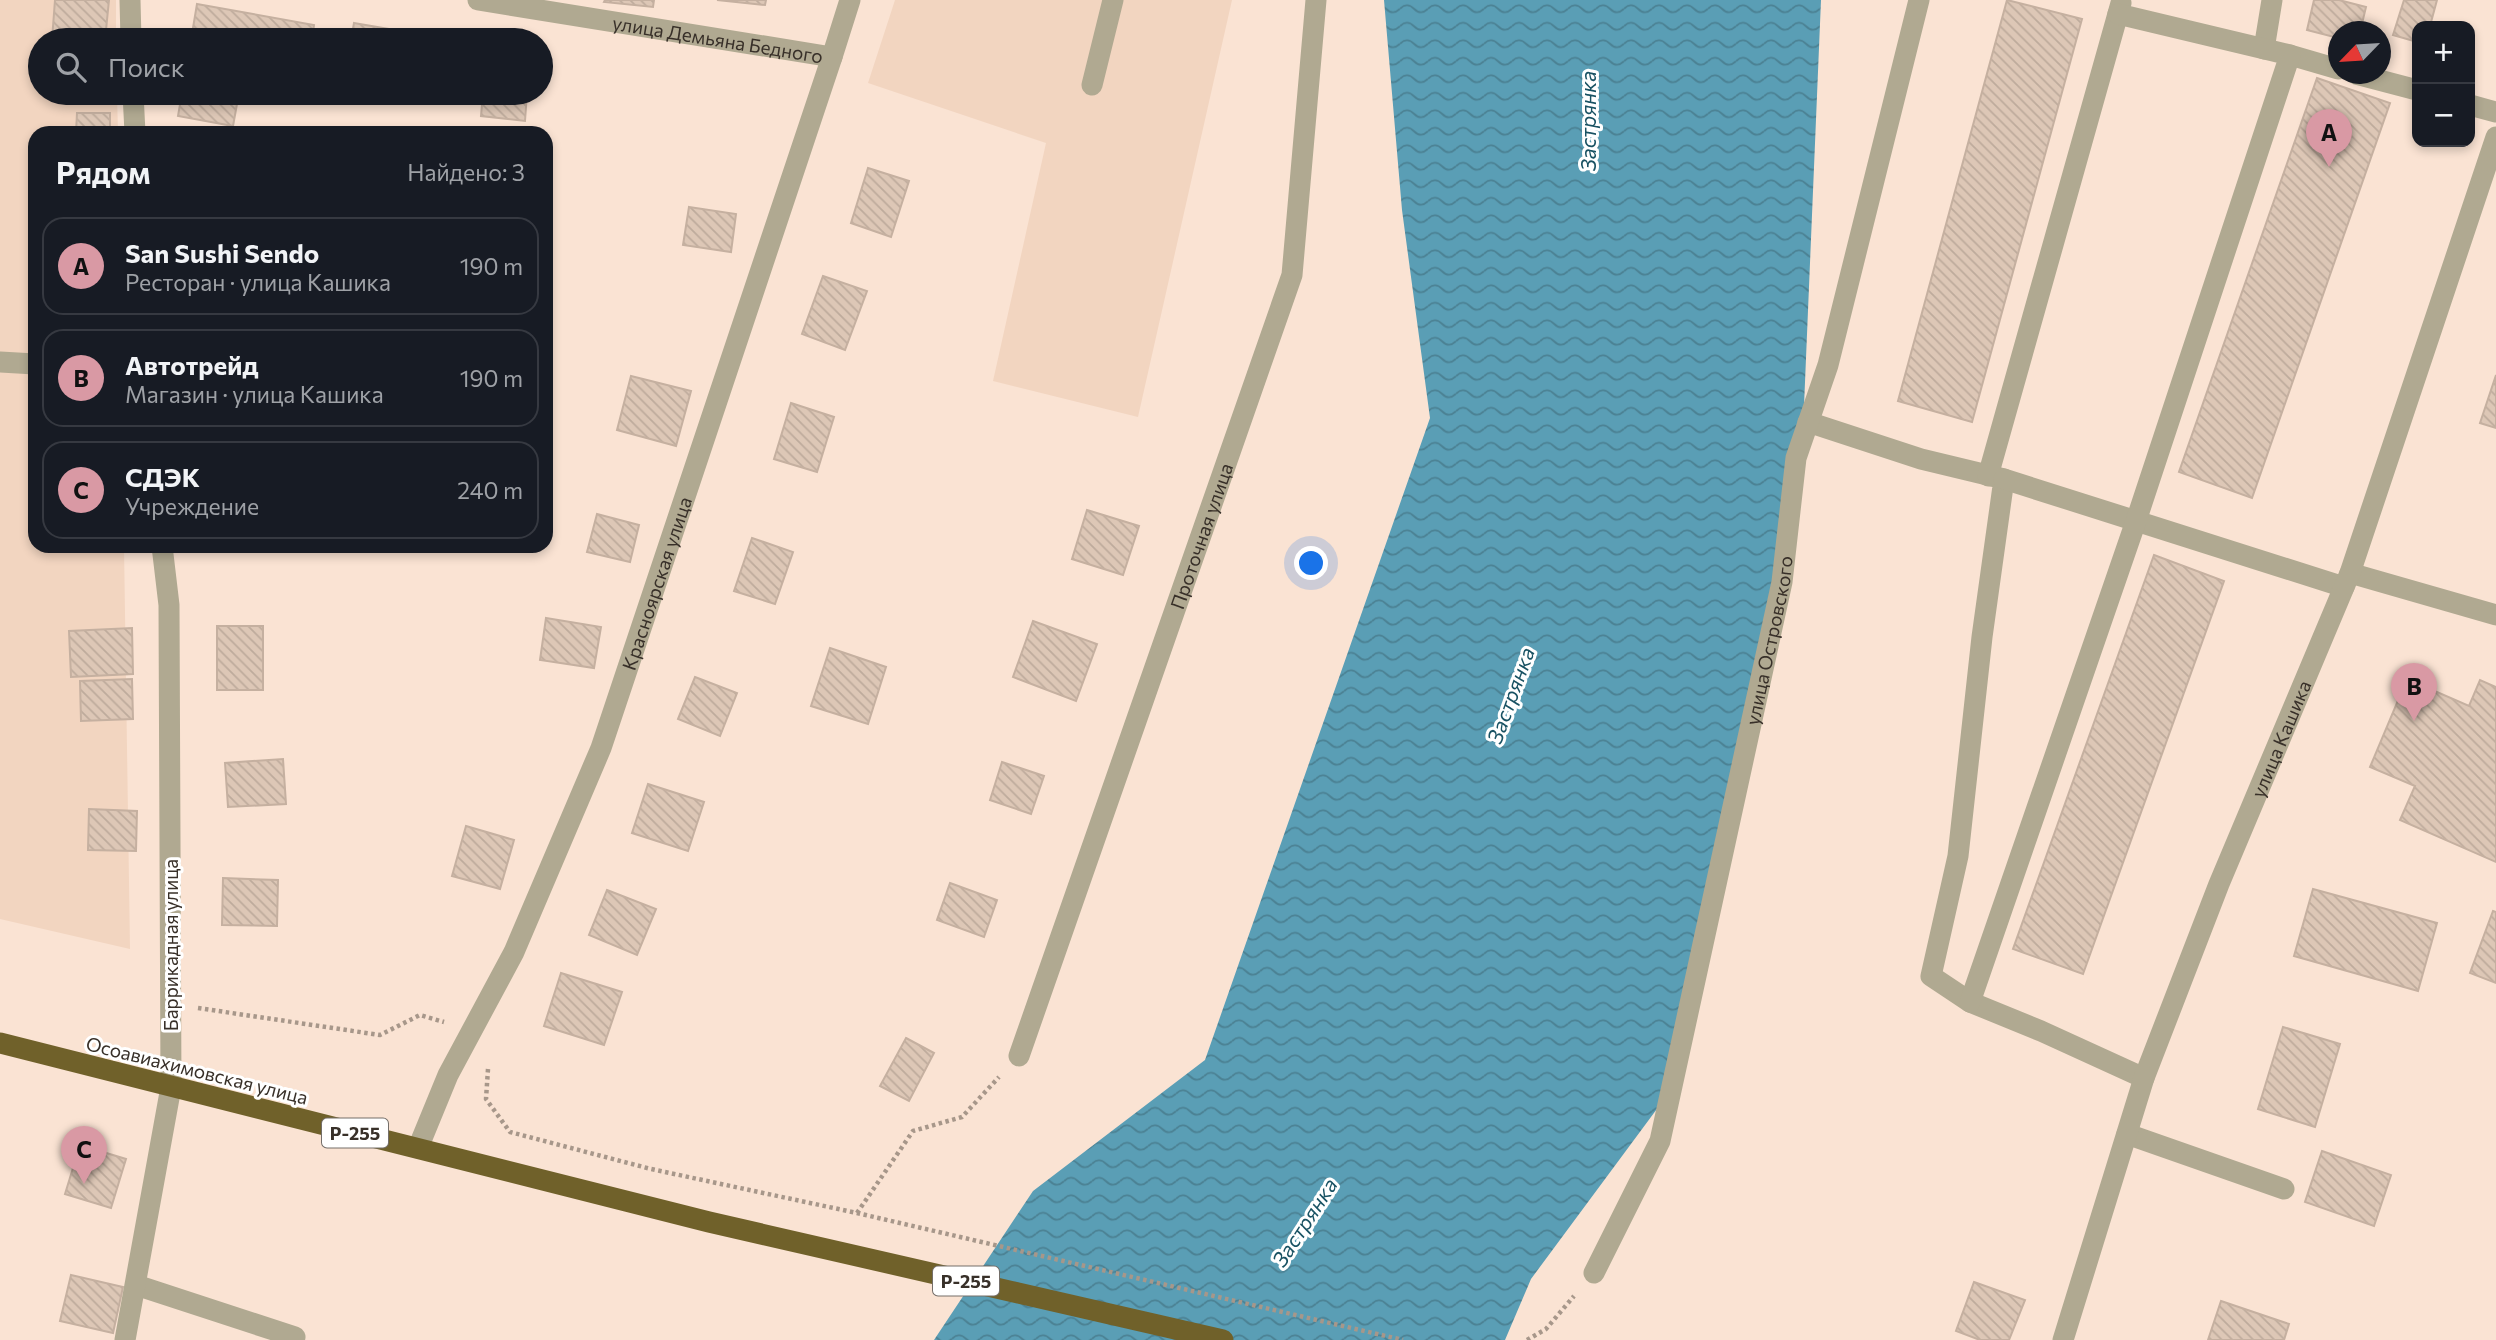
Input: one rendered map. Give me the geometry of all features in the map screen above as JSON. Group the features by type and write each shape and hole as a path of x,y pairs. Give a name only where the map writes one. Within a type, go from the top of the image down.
{"highway":[{"name":"Осоавиахимовская улица","path":"0,1043 709,1222 1223,1340"}],"street":[{"path":"130,0 131,28"},
{"name":"улица Демьяна Бедного","path":"478,0 832,57"},
{"name":"Красноярская улица","path":"418,1148 448,1075 514,952 601,748 850,0"},
{"path":"1092,85 1113,0"},
{"name":"Проточная улица","path":"1019,1056 1292,275 1316,0"},
{"name":"улица Островского","path":"1594,1273 1660,1141 1782,582 1796,458 1828,365 1919,0"},
{"path":"2264,49 2272,0"},
{"path":"2144,1078 1970,1002 1931,976 1958,856 1996,478 2120,7 2328,66"},
{"path":"1970,1002 2136,521 2290,55"},
{"path":"2391,83 2412,89"},
{"path":"134,105 135,126"},
{"path":"2475,106 2496,112"},
{"name":"улица Кашика","path":"2063,1340 2144,1078 2219,884 2347,580 2496,137"},
{"path":"0,362 28,364"},
{"path":"1808,422 1921,459 1996,478 2136,521 2347,580 2496,615"},
{"name":"Баррикадная улица","path":"125,1340 170,1087 169,605 163,553"},
{"path":"2127,1134 2284,1189"},
{"path":"136,1286 295,1337"}],"path":[{"path":"170,1003 380,1035 420,1015 471,1030 490,1040 486,1099 510,1132 651,1169 857,1213 1403,1340"},
{"path":"857,1213 914,1131 962,1116 1019,1056"},
{"path":"1527,1340 1546,1329 1594,1273"}],"shaded area":[{"path":"0,0 116,0 116,28 28,28 28,105 117,105 118,126 28,126 28,553 124,553 130,949 0,919"},
{"path":"895,0 1232,0 1138,417 993,381 1046,143 868,83"}],"water":[{"name":"Застрянка","path":"1384,0 1821,0 1803,430 1668,1094 1531,1279 1505,1340 934,1340 1033,1191 1205,1060 1430,418 1402,210"}],"building":[{"path":"55,0 109,0 106,28 53,28"},
{"path":"654,0 653,7 604,2"},
{"path":"717,0 766,0 765,5"},
{"path":"2007,0 2082,19 1972,422 1898,401"},
{"path":"2314,0 2339,0 2366,7 2363,21 2328,21 2328,35 2307,30"},
{"path":"2404,0 2437,0 2431,21 2412,21 2412,41 2393,35"},
{"path":"197,4 314,25 314,28 193,28"},
{"path":"354,23 383,28 353,28"},
{"path":"2317,78 2328,84 2390,103 2252,498 2179,472"},
{"path":"180,105 237,105 233,126 178,116"},
{"path":"482,105 526,105 525,121 481,116"},
{"path":"77,113 110,113 110,126 76,126"},
{"path":"868,168 909,181 891,237 851,223"},
{"path":"689,207 736,214 731,252 683,245"},
{"path":"823,276 867,291 845,350 802,334"},
{"path":"2496,375 2496,428 2480,423"},
{"path":"631,376 691,391 676,446 617,430"},
{"path":"791,403 834,417 817,472 774,459"},
{"path":"1087,510 1139,526 1123,575 1072,559"},
{"path":"597,514 639,525 630,562 587,552"},
{"path":"752,538 793,552 775,604 734,591"},
{"path":"2154,555 2224,581 2083,974 2013,949"},
{"path":"546,618 601,627 594,668 540,660"},
{"path":"1033,621 1097,644 1076,701 1013,677"},
{"path":"217,626 263,626 263,690 217,690"},
{"path":"132,628 133,674 71,677 69,631"},
{"path":"830,648 886,667 868,724 811,706"},
{"path":"695,677 737,693 720,736 678,719"},
{"path":"132,679 133,719 81,721 80,681"},
{"path":"2407,679 2469,706 2480,680 2496,687 2496,862 2400,820 2415,786 2370,767"},
{"path":"283,759 286,804 228,807 225,763"},
{"path":"1002,762 1044,776 1031,814 990,800"},
{"path":"648,784 704,802 688,851 632,833"},
{"path":"89,809 137,811 136,851 88,850"},
{"path":"466,826 514,840 500,889 452,876"},
{"path":"223,878 278,880 277,926 222,925"},
{"path":"950,883 997,900 984,937 937,920"},
{"path":"2313,889 2437,923 2418,991 2294,956"},
{"path":"607,890 656,909 637,955 589,935"},
{"path":"2493,911 2496,912 2496,983 2470,973"},
{"path":"561,973 622,992 604,1045 544,1026"},
{"path":"2283,1027 2340,1044 2315,1127 2258,1109"},
{"path":"906,1038 934,1053 909,1101 880,1086"},
{"path":"80,1145 126,1159 111,1208 65,1194"},
{"path":"2322,1151 2391,1175 2374,1226 2305,1202"},
{"path":"71,1275 123,1287 113,1333 60,1321"},
{"path":"1974,1282 2025,1300 2009,1340 1980,1340 1956,1331"},
{"path":"2221,1301 2289,1324 2284,1340 2208,1340"}],"place":[{"name":"San Sushi Sendo","path":"2329,167"},
{"name":"Автотрейд","path":"2414,721"},
{"name":"СДЭК","path":"84,1184"}]}
